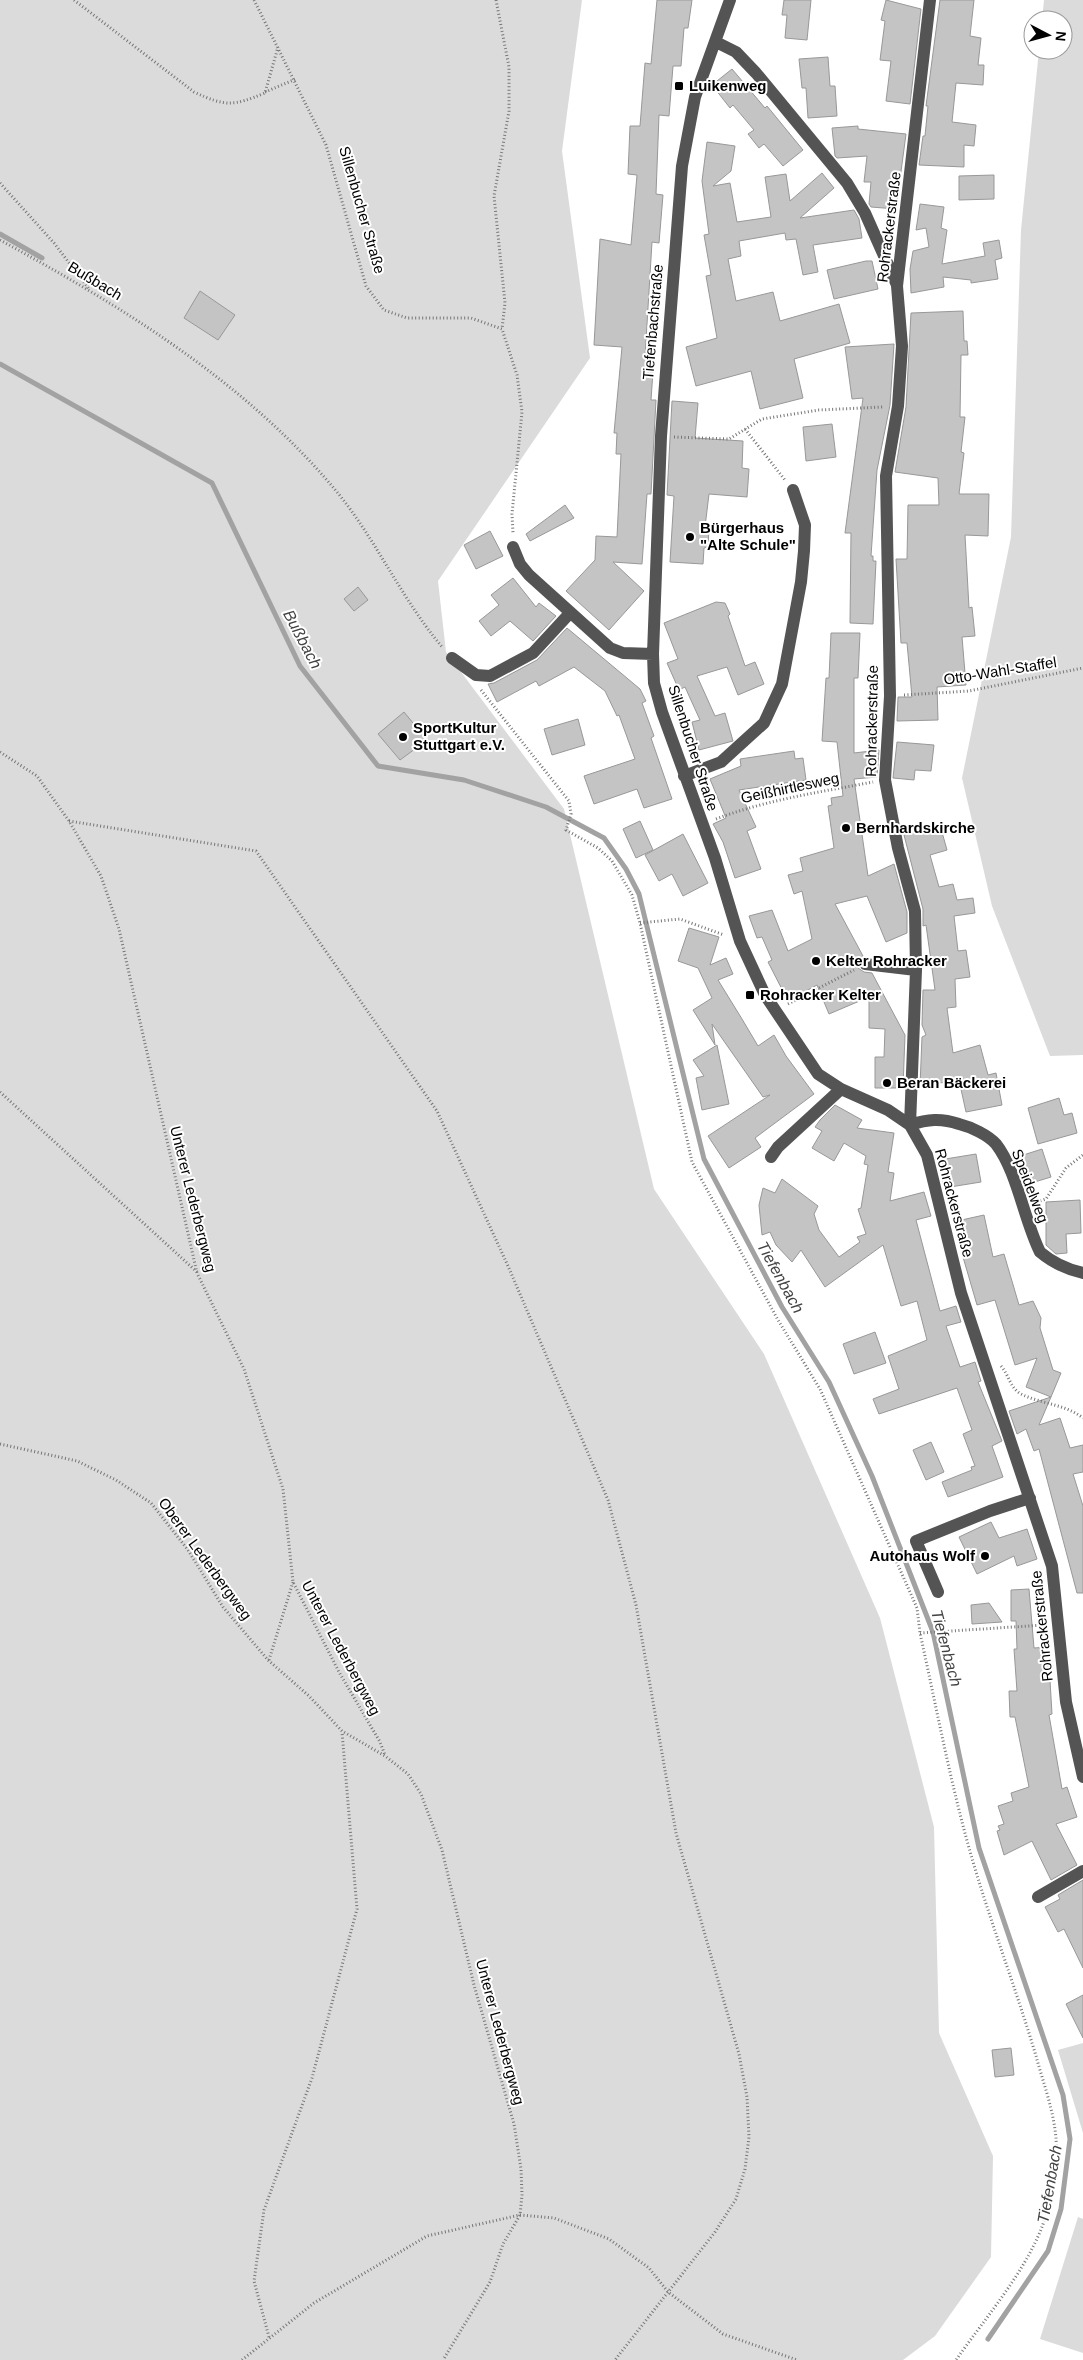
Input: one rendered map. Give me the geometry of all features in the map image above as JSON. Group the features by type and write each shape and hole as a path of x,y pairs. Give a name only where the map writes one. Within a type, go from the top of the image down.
{"street":[{"name":"Tiefenbachstraße","path":"652,654 661,436 682,166 695,97 730,0"},
{"name":"Rohrackerstraße","path":"930,0 897,286 902,346 898,406 886,476 890,696 885,780 898,848 915,911 916,970 910,1125 927,1155 961,1293 1052,1566 1066,1702 1083,1777"},
{"path":"716,42 736,52 756,73 847,183 865,213 897,286"},
{"path":"684,776 721,762 764,724 782,684 801,582 804,551 805,525 793,490"},
{"path":"513,547 520,564 529,575 610,648 623,653 652,654"},
{"path":"452,658 476,675 490,676 533,653 570,613"},
{"name":"Sillenbucher Straße","path":"652,654 654,683 701,824 716,858 740,941 755,977 775,1011 818,1074 841,1089 888,1110 910,1125"},
{"path":"865,964 916,970"},
{"path":"772,1157 778,1146 841,1089"},
{"name":"Speidelweg","path":"910,1125 929,1119 948,1120 970,1127 995,1143 1006,1160 1040,1252 1051,1261 1068,1270 1083,1273"},
{"path":"938,1592 916,1541 990,1511 1030,1498"},
{"path":"1038,1896 1083,1871"}],"path":[{"path":"74,0 194,92 217,103 239,103 296,79"},
{"name":"Sillenbucher Straße","path":"254,0 296,79 326,145 366,286 384,310 407,318 471,318 502,329"},
{"path":"496,0 510,66 509,111 494,196 504,303 502,329 517,374 522,412 512,514 513,547"},
{"path":"265,93 278,46"},
{"path":"0,183 54,243 91,292"},
{"name":"Bußbach","path":"0,240 143,324 216,377 276,426 314,466 360,522 424,623 452,658"},
{"path":"661,436 729,440 762,419 819,410 898,406"},
{"path":"745,429 793,490"},
{"name":"Otto-Wahl-Staffel","path":"890,696 970,691 1083,668"},
{"path":"476,675 479,687 570,801 571,814 566,830 598,848 612,861 628,887 640,923 692,1162 778,1320 820,1389 917,1608 920,1632 966,1837 999,1946 1029,2033 1049,2102 1056,2138 1055,2173 1049,2206 1037,2239 1013,2279 956,2360"},
{"name":"Unterer Lederbergweg","path":"0,752 37,776 69,821 101,876 119,929 197,1272 244,1368 283,1489 293,1582 339,1672 380,1742 385,1756 408,1774 421,1794 442,1850 474,1985 514,2124 521,2168 522,2195 520,2215 503,2244 490,2282 443,2360"},
{"name":"Geißhirtlesweg","path":"701,824 744,808 885,780"},
{"path":"69,821 256,851 437,1111 508,1266 608,1500 636,1605 676,1833 739,2054 747,2097 749,2137 745,2169 736,2199 715,2232 615,2360"},
{"path":"640,923 680,919 740,941"},
{"path":"775,1011 865,964"},
{"path":"0,1092 197,1272"},
{"path":"1022,1206 1046,1199 1066,1168 1083,1154"},
{"path":"980,1352 1003,1367 1012,1387 1021,1394 1065,1408 1083,1418"},
{"name":"Oberer Lederbergweg","path":"0,1444 77,1460 116,1480 151,1503 188,1550 223,1606 268,1660 309,1696 342,1731 385,1756"},
{"path":"268,1660 293,1582"},
{"path":"920,1632 1059,1624"},
{"path":"269,2337 254,2281 264,2210 312,2078 357,1909 342,1731"},
{"path":"242,2360 314,2303 427,2236 520,2215 554,2218 610,2239 649,2268 668,2292 723,2334 797,2360"}],"shaded area":[{"path":"0,0 582,0 562,151 590,358 438,581 446,652 564,809 654,1189 764,1354 880,1618 934,1827 939,2033 993,2156 991,2257 935,2336 903,2360 0,2360"},
{"path":"1044,0 1083,0 1083,1055 1050,1056 992,906 962,778 1011,537 1021,230 1038,60 1073,60 1073,10 1043,10"},
{"path":"1083,2043 1083,2133 1058,2050"},
{"path":"1078,2217 1083,2219 1083,2353 1040,2339"}],"building":[{"path":"657,0 692,0 688,28 684,28 681,66 673,66 669,116 659,115 656,194 663,195 659,243 652,242 645,357 654,357 651,400 656,400 651,494 647,494 642,564 613,562 644,591 609,630 566,591 595,560 596,536 617,537 621,454 616,454 617,433 614,433 622,347 594,345 600,239 631,245 637,175 628,174 630,126 640,126 645,63 651,64"},
{"path":"784,0 811,0 807,40 785,38 787,15 782,15"},
{"path":"886,0 921,9 910,104 886,101 891,61 880,60 885,21 881,20"},
{"path":"940,0 974,0 970,36 981,38 978,65 984,65 983,85 956,83 952,122 976,125 974,146 964,145 964,167 919,165 923,136 925,136 928,106 926,106"},
{"path":"828,57 830,86 835,86 837,116 808,118 806,88 802,88 799,59"},
{"path":"732,69 765,108 767,106 803,150 783,166 764,144 759,148 748,134 754,130 733,105 730,108 712,85"},
{"path":"858,126 858,129 906,134 896,209 871,207 869,204 871,182 864,182 867,156 837,158 835,156 832,128"},
{"path":"707,142 735,146 731,171 713,186 730,183 737,222 771,217 765,177 786,174 790,201 822,173 834,188 800,218 854,210 859,219 862,238 813,245 818,272 803,275 796,239 786,240 785,233 739,241 741,256 728,259 736,301 773,292 780,321 839,304 850,343 794,359 803,398 760,409 751,371 696,386 686,347 717,338 706,276 711,275 704,235 709,234 702,181"},
{"path":"994,175 994,199 959,200 959,176"},
{"path":"920,204 944,207 941,228 947,230 942,264 985,256 983,243 999,240 1002,258 995,260 998,279 971,283 971,280 943,277 944,287 911,293 910,269 913,251 929,247 926,228 916,230"},
{"path":"872,261 878,289 834,299 827,270"},
{"path":"200,291 235,315 218,340 184,318"},
{"path":"963,311 964,341 967,341 968,355 961,355 960,417 965,417 961,452 964,453 959,494 989,494 988,536 965,535 969,608 972,607 975,636 962,637 966,685 937,687 938,720 897,721 898,697 912,697 907,643 901,643 896,559 907,559 908,505 939,505 938,478 895,472 906,407 911,313"},
{"path":"894,344 890,405 877,470 871,556 873,556 873,561 876,561 873,624 850,623 851,533 845,533 863,398 852,399 845,347"},
{"path":"672,401 698,403 695,438 743,441 742,468 749,469 747,497 709,494 705,527 709,528 708,547 704,548 703,564 670,562 674,496 667,495"},
{"path":"832,424 836,457 806,461 803,427"},
{"path":"565,505 574,518 530,541 526,534"},
{"path":"490,531 503,556 476,569 464,545"},
{"path":"513,578 536,607 539,603 556,616 533,641 510,621 491,636 479,621 499,605 491,595"},
{"path":"358,587 368,600 354,611 344,599"},
{"path":"716,602 725,603 730,614 728,616 745,666 755,662 764,684 738,695 727,667 697,676 715,716 725,713 733,741 699,750 692,722 700,720 685,687 679,690 667,663 678,659 664,623"},
{"path":"567,628 640,689 646,701 642,703 654,736 651,738 672,799 644,808 637,789 594,804 584,776 635,759 619,715 617,716 605,691 574,667 539,686 536,681 497,702 488,684 494,683 537,660"},
{"path":"831,633 860,633 858,678 854,678 854,753 879,750 877,777 854,779 868,876 894,864 907,912 907,933 886,942 867,896 835,904 863,956 858,960 858,968 864,972 872,973 905,1035 903,1088 875,1088 875,1057 884,1057 885,1029 869,1028 869,997 829,1014 817,985 788,1001 768,962 772,960 762,937 757,938 749,916 772,910 788,951 812,939 802,891 794,894 788,875 803,871 800,858 834,848 828,806 832,805 831,798 843,796 837,742 822,741 826,678 829,678"},
{"name":"SportKultur Stuttgart e.V.","path":"404,712 427,740 400,760 378,734"},
{"path":"578,719 585,745 552,755 544,729"},
{"path":"897,742 934,745 931,771 915,770 914,780 893,778"},
{"path":"794,751 795,759 803,758 806,780 739,790 756,827 747,831 761,869 735,878 723,842 713,824 726,818 710,779 741,766 740,759"},
{"path":"640,821 653,850 636,858 623,829"},
{"path":"940,825 947,850 930,855 939,887 953,884 957,900 973,898 975,913 954,916 958,951 966,950 970,977 955,979 956,1007 947,1008 953,1053 980,1045 988,1075 996,1073 1002,1105 966,1112 959,1080 920,1086 922,1037 926,1035 922,1025 923,990 935,990 926,925 923,926 923,909 904,835"},
{"path":"683,834 708,883 683,896 672,874 659,881 645,855"},
{"path":"689,928 719,937 710,965 726,958 733,974 718,980 758,1046 774,1035 786,1056 814,1094 755,1138 761,1147 729,1168 708,1136 770,1095 763,1097 712,1024 715,1045 693,1010 712,998 698,968 678,961"},
{"path":"717,1045 729,1104 702,1110 696,1078 704,1076 693,1060"},
{"path":"1059,1098 1064,1115 1072,1113 1077,1133 1038,1144 1028,1108"},
{"path":"835,1105 862,1120 857,1128 894,1133 888,1172 894,1173 890,1201 924,1192 931,1216 916,1220 940,1311 956,1306 961,1322 946,1326 960,1367 975,1362 981,1381 978,1382 1002,1441 992,1446 1003,1477 948,1497 942,1482 972,1470 971,1467 975,1466 963,1434 972,1430 957,1388 879,1414 873,1399 899,1389 888,1356 927,1340 917,1301 901,1306 883,1245 825,1287 801,1250 792,1262 776,1245 770,1232 762,1235 759,1205 763,1188 775,1193 782,1179 818,1206 814,1214 819,1230 839,1257 860,1242 857,1237 866,1234 858,1209 861,1208 868,1165 864,1164 866,1156 844,1143 834,1161 812,1148 822,1131 815,1127"},
{"path":"1042,1149 1051,1177 1025,1185 1014,1158"},
{"path":"976,1154 981,1182 944,1188 939,1160"},
{"path":"1080,1200 1081,1233 1066,1234 1067,1253 1056,1254 1046,1245 1046,1202"},
{"path":"984,1215 993,1257 1004,1254 1019,1305 1033,1301 1041,1318 1040,1328 1053,1370 1061,1373 1051,1397 1026,1387 1037,1358 1015,1365 995,1300 977,1305 963,1257 965,1257 957,1221"},
{"path":"875,1332 886,1363 854,1374 843,1344"},
{"path":"1051,1397 1039,1425 1060,1418 1070,1448 1083,1445 1083,1472 1073,1474 1083,1506 1083,1593 1077,1593 1039,1449 1034,1451 1026,1429 1017,1434 1009,1411"},
{"path":"931,1442 944,1472 926,1480 913,1450"},
{"path":"991,1522 999,1538 1027,1529 1037,1559 1017,1566 1014,1556 977,1574 959,1537"},
{"path":"1029,1589 1034,1648 1048,1647 1052,1714 1049,1715 1062,1789 1067,1787 1077,1817 1056,1824 1077,1865 1051,1880 1032,1841 1004,1855 997,1831 1000,1830 998,1826 1004,1824 998,1806 1013,1801 1011,1793 1029,1787 1015,1717 1010,1717 1009,1691 1017,1691 1014,1649 1017,1649 1016,1621 1011,1621 1011,1590"},
{"path":"989,1603 1002,1622 972,1624 971,1605"},
{"path":"1083,1880 1083,1968 1064,1929 1058,1932 1045,1907 1060,1899 1058,1895"},
{"path":"1083,1995 1083,2038 1066,2004"},
{"path":"1011,2048 1014,2075 995,2077 992,2050"}],"waterway":[{"path":"0,234 42,258"},
{"name":"Tiefenbach","path":"0,364 212,483 300,666 378,766 464,780 546,807 604,838 626,869 639,894 704,1159 782,1307 829,1382 872,1476 933,1632 979,1848 1063,2095 1070,2139 1061,2209 1048,2251 988,2339"}],"place":[{"name":"Luikenweg","path":"679,86"},
{"name":"Bürgerhaus \"Alte Schule\"","path":"690,537"},
{"name":"SportKultur Stuttgart e.V.","path":"403,737"},
{"name":"Bernhardskirche","path":"846,828"},
{"name":"Kelter Rohracker","path":"816,961"},
{"name":"Rohracker Kelter","path":"750,995"},
{"name":"Beran Bäckerei","path":"887,1083"},
{"name":"Autohaus Wolf","path":"985,1556"}]}
